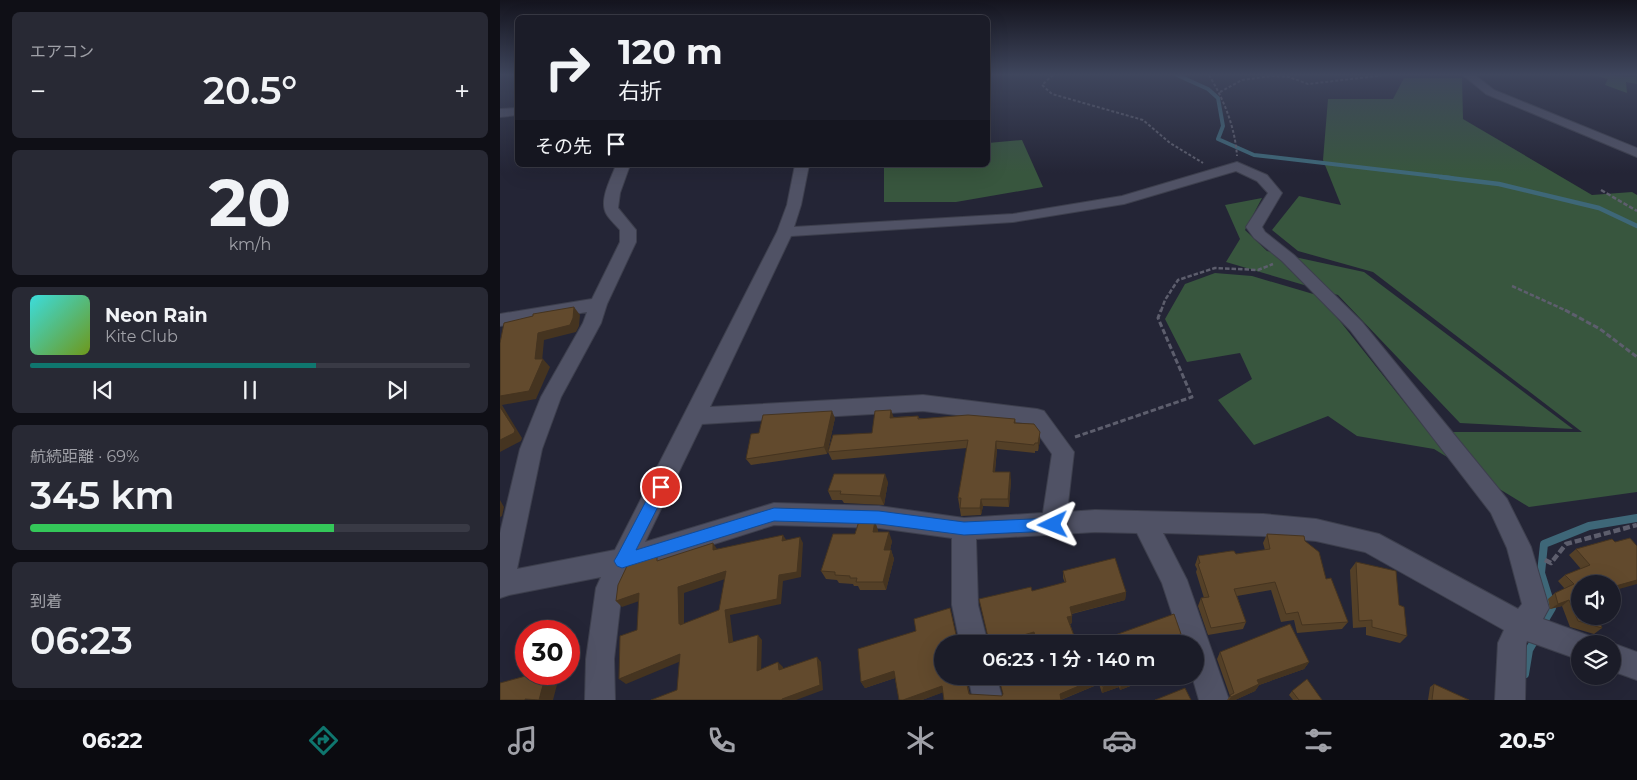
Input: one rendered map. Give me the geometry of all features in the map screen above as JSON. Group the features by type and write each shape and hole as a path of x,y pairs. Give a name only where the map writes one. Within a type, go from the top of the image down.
{"street":[{"path":"1528,108 1637,153"},
{"path":"500,113 515,111"},
{"path":"785,232 1013,218 1124,200 1237,166 1262,178 1275,193 1254,227 1259,235 1288,258 1356,326 1499,506 1519,546 1536,608 1521,625 1512,643 1510,700"},
{"path":"622,167 610,206 614,215 628,228 630,234 598,304 592,323 551,397 531,449 501,585 622,561 774,514 879,517 964,529 1095,521 1263,525 1316,530 1370,542 1521,625 1571,643"},
{"path":"600,700 600,659 609,588 644,522 785,232 794,205 802,167"},
{"path":"500,320 598,304"},
{"path":"695,416 923,403 1037,417 1063,452 1053,525"},
{"path":"1144,522 1174,580 1214,700"},
{"path":"964,529 965,605 972,635"},
{"path":"1621,660 1637,666"},
{"path":"984,685 988,700"}],"path":[{"path":"1099,108 1142,120 1170,144 1218,172"},
{"path":"1225,108 1237,145 1237,166"},
{"path":"1602,190 1637,211"},
{"path":"1056,443 1192,398 1158,318 1165,300 1178,280 1215,268 1258,270 1288,258"},
{"path":"1512,286 1551,302 1600,329 1637,357"},
{"path":"1551,563 1566,544 1637,525"}],"green space":[{"path":"1327,108 1463,108 1463,119 1592,195 1632,192 1637,195 1637,492 1529,507 1434,449 1357,436 1328,416 1254,445 1218,400 1252,379 1240,353 1187,362 1165,319 1185,284 1215,273 1252,276 1320,296 1428,432 1582,432 1373,272 1298,251 1272,230 1299,196 1341,205 1323,160"},
{"path":"1022,140 1043,187 956,202 884,202 884,167 990,167 990,143"},
{"path":"1262,198 1245,230 1267,251 1364,272 1573,429 1460,423 1338,295 1226,262 1240,239 1225,205"}],"building":[{"path":"574,307 570,325 538,333 535,359 543,359 529,391 500,396 500,343 504,323 533,316 533,314"},
{"path":"500,407 515,430 514,433 500,440"},
{"path":"891,410 890,418 918,416 918,419 968,415 1015,419 1014,423 1034,424 1040,432 1038,443 1034,445 996,441 993,472 1010,472 1008,499 981,499 980,508 960,508 961,498 958,498 968,440 828,452 833,435 872,433 875,411"},
{"path":"832,411 824,447 746,459 751,434 759,433 763,415"},
{"path":"834,474 885,474 880,496 840,494 841,491 828,491"},
{"path":"859,521 875,521 873,532 889,532 884,550 891,550 883,582 856,582 857,578 835,575 835,572 821,571 833,534 855,534"},
{"path":"1267,534 1304,536 1305,541 1319,552 1326,579 1331,578 1348,622 1302,625 1298,612 1286,614 1275,582 1234,589 1246,622 1211,628 1201,598 1209,597 1198,564 1200,563 1198,556 1231,551 1234,551 1236,554 1270,549"},
{"path":"783,535 782,541 800,537 797,572 779,575 777,599 725,610 729,643 758,635 757,671 778,662 779,670 817,657 820,685 782,700 651,700 677,690 680,654 619,679 620,636 637,630 639,593 616,601 618,585 627,566 657,556 657,561 713,543 713,550","holes":["726,571 719,610 680,625 678,587"]},
{"path":"1630,538 1637,546 1637,580 1621,584 1621,575 1571,575 1571,581 1565,575 1590,565 1576,549 1612,539 1615,542"},
{"path":"1115,558 1126,592 1070,607 1072,616 1067,617 1074,635 1035,635 1034,632 1024,635 988,635 979,599 1031,587 1032,591 1066,582 1063,571"},
{"path":"1356,562 1396,571 1399,605 1404,607 1407,636 1372,627 1372,620 1359,621"},
{"path":"1571,585 1571,605 1569,600 1558,604 1555,593"},
{"path":"950,608 956,635 934,635 934,685 967,685 969,694 1002,696 1001,685 1081,685 1060,694 1061,700 944,700 942,686 899,700 894,671 861,682 858,649 916,631 914,619"},
{"path":"1174,614 1181,634 1177,635 1115,635"},
{"path":"1290,624 1309,662 1257,680 1259,684 1231,697 1230,695 1234,693 1220,652"},
{"path":"515,679 515,685 543,685 539,700 500,700 500,683"},
{"path":"1307,679 1322,700 1299,700 1292,691"},
{"path":"1434,684 1469,700 1432,700"},
{"path":"1185,688 1191,700 1155,700"}],"waterway":[{"path":"1220,108 1223,126 1218,139 1254,155 1452,178"},
{"path":"1441,177 1499,184 1599,208 1637,226"},
{"path":"1542,625 1552,608 1541,573 1544,544 1589,526 1637,518"},
{"path":"1525,674 1529,650 1536,638"}],"route":[{"path":"661,487 622,561 774,514 879,517 964,529 1053,525"}]}
